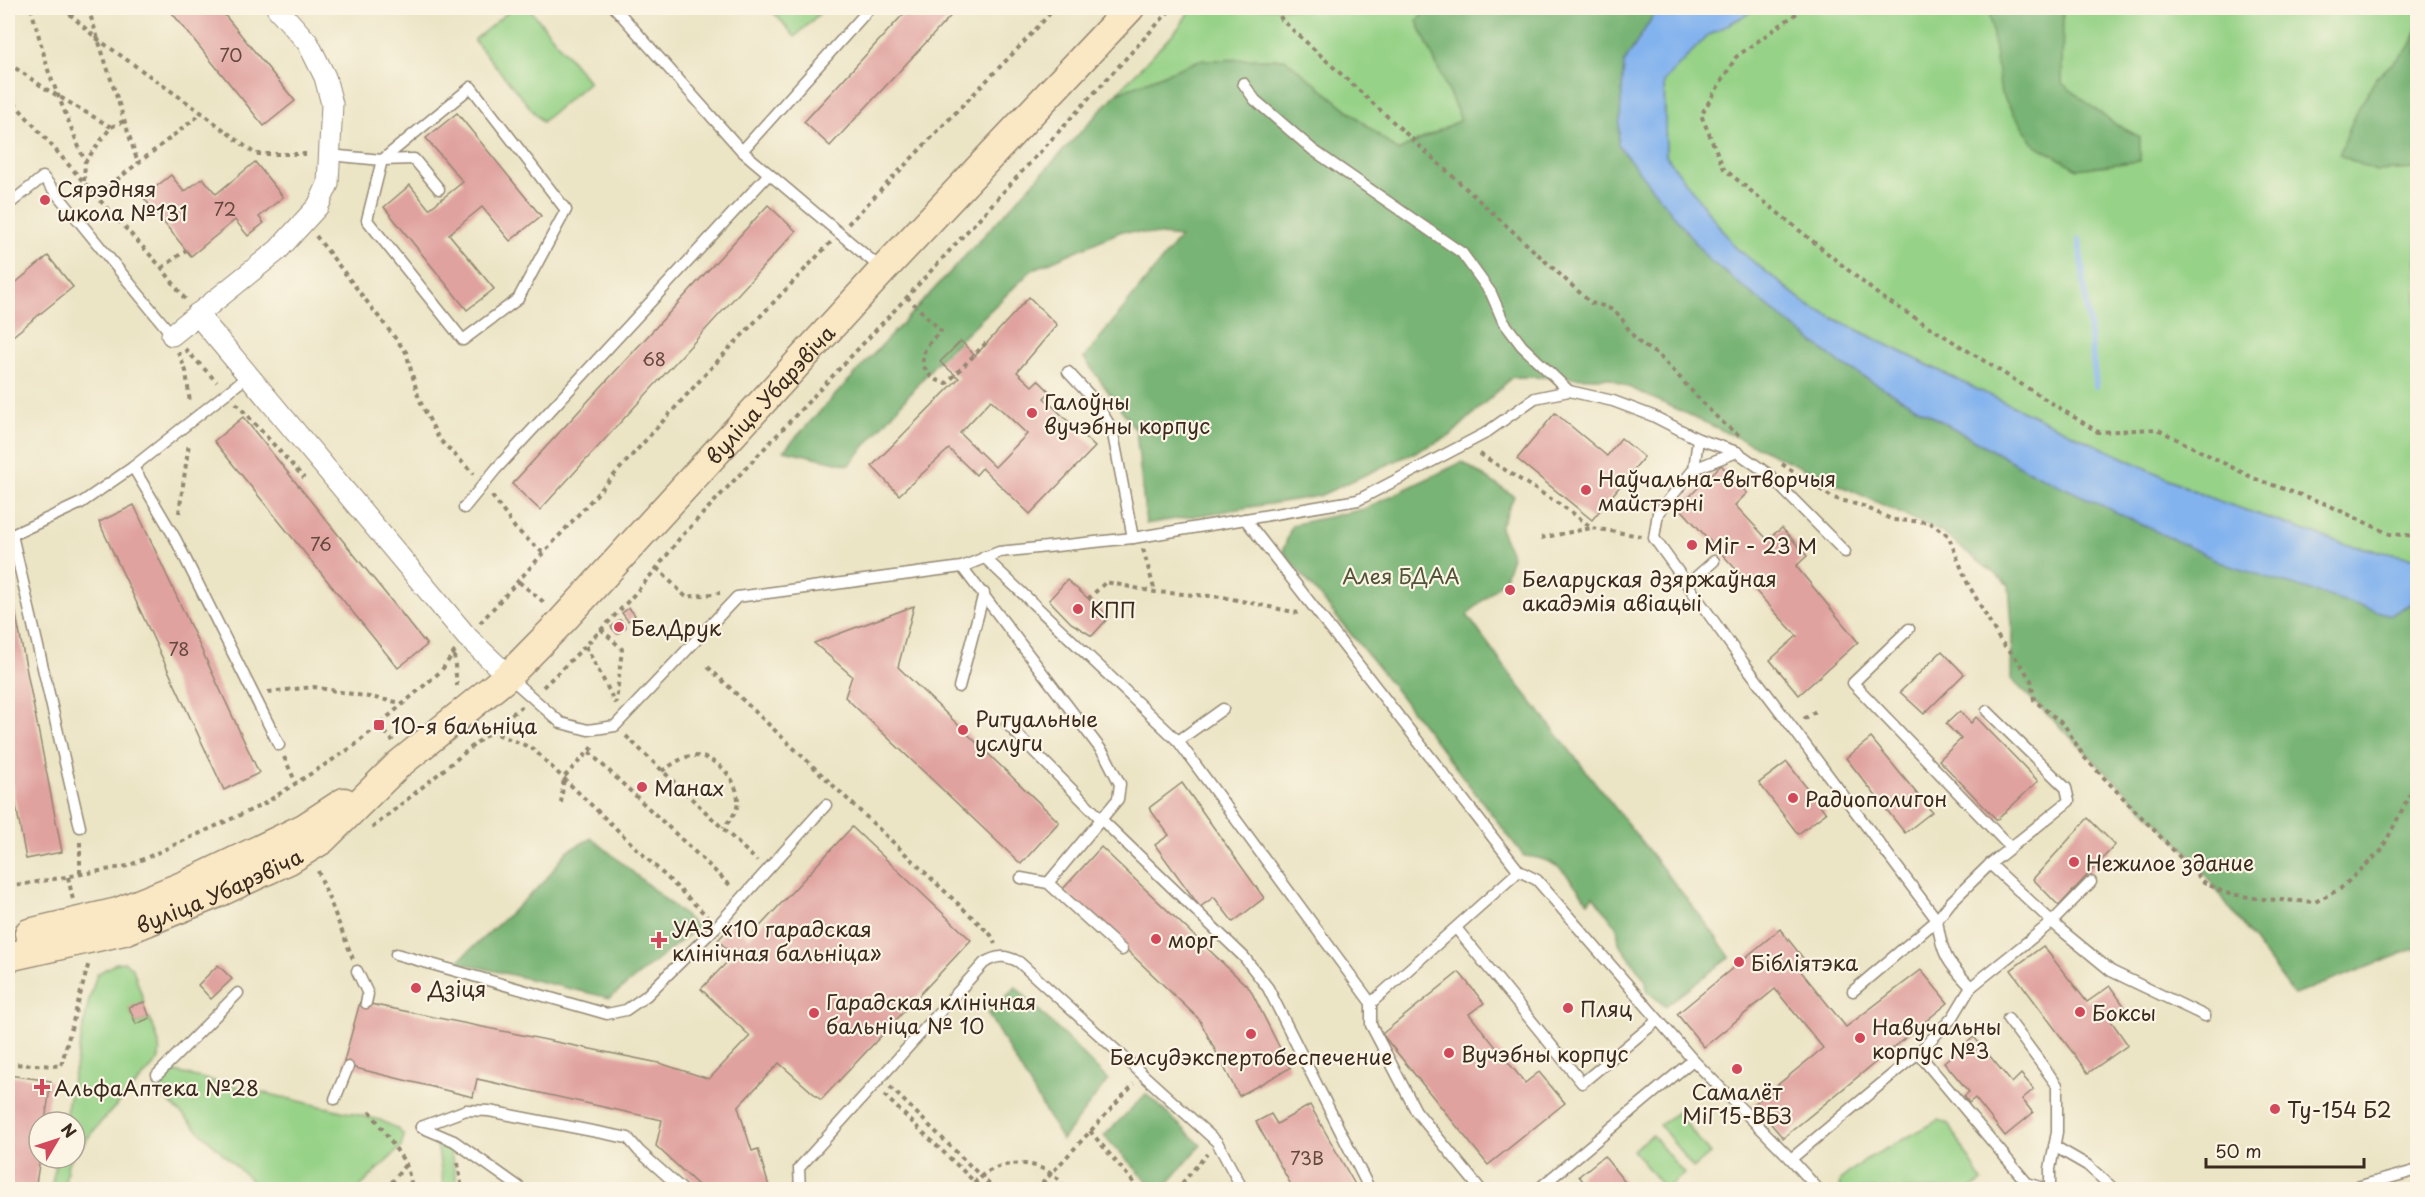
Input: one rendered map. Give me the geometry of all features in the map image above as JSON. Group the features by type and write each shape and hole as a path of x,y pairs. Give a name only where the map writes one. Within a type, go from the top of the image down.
{"main road":[{"name":"вуліца Убарэвіча","path":"8,938 118,912 187,884 304,828 398,765 508,676 612,568 883,270 1130,8"},
{"name":"вуліца Убарэвіча","path":"8,957 124,932 183,909 289,860 330,834 398,765"}],"street":[{"path":"172,334 278,250 318,206 327,184 332,104 325,77 308,43 277,8"},
{"path":"197,314 467,637 508,676"}],"lane":[{"path":"615,8 742,150 883,270"},
{"path":"742,150 870,8"},
{"path":"1243,83 1255,100 1313,150 1462,253 1491,293 1503,321 1522,346 1569,391"},
{"path":"471,87 566,210 518,299 463,340 367,220 382,160 471,87"},
{"path":"329,154 382,160 414,159 439,189"},
{"path":"464,508 769,174"},
{"path":"8,205 43,177 172,334"},
{"path":"1068,372 1094,400 1113,429 1136,537"},
{"path":"80,827 10,535 81,503 133,467 249,375"},
{"path":"508,676 561,723 588,730 615,726 737,597 962,567 999,552 1036,546 1136,537 1358,500 1484,434 1535,398 1569,391 1613,401 1653,416 1698,439 1737,452 1767,473 1845,552"},
{"path":"1694,469 1698,439"},
{"path":"1737,452 1694,469 1658,513 1654,538 1743,662 1937,920 1940,944 1952,967 1971,987"},
{"path":"133,467 175,538 279,745"},
{"path":"1245,519 1519,872 1537,879 1694,1060 1819,1190"},
{"path":"984,557 1178,741 1371,1003 1371,1025 1416,1111 1481,1190"},
{"path":"1688,584 1714,561"},
{"path":"962,567 1105,755 1120,784 1118,799 1048,883"},
{"path":"959,687 984,593"},
{"path":"1909,629 1853,683 2010,848"},
{"path":"1178,741 1223,709"},
{"path":"1853,992 1937,920 1951,902 1990,864 2069,801 2066,788 1987,711"},
{"path":"1007,724 1102,820 1244,957 1268,988 1370,1190"},
{"path":"396,954 607,1014 626,1010 646,996 717,926 826,806"},
{"path":"1990,864 2052,922 2110,971 2205,1016"},
{"path":"1371,1003 1519,872"},
{"path":"1021,878 1048,883 1122,951"},
{"path":"1791,1159 1918,1053 1953,1017 1971,987 2052,922 2091,882"},
{"path":"1455,928 1582,1083 1658,1020"},
{"path":"800,1190 799,1168 984,963 999,956 1019,962 1216,1142 1243,1190"},
{"path":"357,970 368,994 366,1003"},
{"path":"157,1075 238,993"},
{"path":"1918,1053 2023,1186 2050,1189 2049,1169 2057,1132 2057,1085 2008,1019"},
{"path":"1537,1190 1694,1060"},
{"path":"335,1099 348,1067"},
{"path":"519,1187 454,1141 421,1127 466,1110 489,1111 628,1138 639,1151 683,1190"},
{"path":"2054,1146 2087,1165 2115,1190"},
{"path":"2346,1190 2418,1170"}],"path":[{"path":"31,8 38,36 85,162 84,182"},
{"path":"63,8 96,38 202,113 255,154 329,154"},
{"path":"88,8 138,163"},
{"path":"839,234 1055,8"},
{"path":"686,597 657,568 679,538 907,297 1172,8"},
{"path":"1276,8 1282,20 1591,303 1608,306 1617,312 1640,342 1660,357 1724,424 1742,436"},
{"path":"1804,8 1736,57 1701,114 1724,169 1880,296 2098,432 2157,429 2253,478 2326,504 2390,534 2418,536"},
{"path":"8,63 60,98 111,128"},
{"path":"8,96 162,268 197,314"},
{"path":"96,196 202,113"},
{"path":"85,162 111,128 124,121"},
{"path":"304,221 406,351 419,399 439,439 484,484 515,528 543,553"},
{"path":"162,268 186,250"},
{"path":"907,297 941,331 927,345 923,354 924,368 928,374 940,382 948,383 969,364 986,343"},
{"path":"172,334 312,486"},
{"path":"1464,444 1508,470 1592,528"},
{"path":"1777,461 1833,498 1863,506 1893,520 1929,522 1948,535 1967,582 2001,642 2013,654 2031,680 2034,700 2065,726 2084,757 2204,882 2225,893 2261,899 2314,902 2340,889 2381,851 2418,779"},
{"path":"1541,538 1592,528 1654,538"},
{"path":"1136,537 1155,592"},
{"path":"519,582 549,606"},
{"path":"1088,599 1106,582 1155,592 1223,597 1322,619"},
{"path":"586,646 616,707 622,649 601,629"},
{"path":"446,644 454,653 457,692"},
{"path":"708,667 991,935 999,956"},
{"path":"254,697 270,691 314,687 403,704"},
{"path":"615,726 758,862 752,868"},
{"path":"489,732 532,748 717,926"},
{"path":"619,739 624,735"},
{"path":"561,803 564,777 599,740"},
{"path":"279,745 296,783"},
{"path":"589,752 734,888"},
{"path":"662,771 690,756 711,759 731,777 738,800 734,815 723,828"},
{"path":"80,827 80,874"},
{"path":"318,871 357,970"},
{"path":"727,896 740,882"},
{"path":"708,917 714,910"},
{"path":"8,1064 61,1066 90,964"},
{"path":"1036,1190 1143,1075"},
{"path":"877,1081 995,1190"},
{"path":"877,1081 983,1190"},
{"path":"370,1111 406,1164 413,1190"},
{"path":"1090,1131 1140,1190"},
{"path":"1176,1190 1216,1142"},
{"path":"968,1190 974,1180 992,1168 1012,1163 1033,1165 1051,1173 1067,1190"},
{"path":"386,1190 406,1164"}],"green space":[{"path":"513,8 529,8 589,82 542,122 474,40"},
{"path":"770,8 825,8 795,37"},
{"path":"1191,8 1429,8 1417,21 1461,120 1398,151 1285,59 1200,60 1117,93 1180,26"},
{"path":"1429,8 1658,8 1624,63 1709,260 1841,364 2025,469 2390,615 2417,600 2417,948 2294,995 2190,854 2011,679 2012,625 2009,585 1941,532 1609,378 1512,377 1450,436 1319,496 1146,524 1136,430 1084,358 1180,237 1122,231 1032,270 936,363 849,465 784,450 1117,93 1200,60 1285,59 1398,151 1461,120 1417,21"},
{"path":"1758,8 2417,8 2417,559 2344,544 2210,498 1974,388 1809,306 1735,247 1666,156 1664,81 1706,37"},
{"path":"1989,8 2063,8 2062,83 2113,123 2140,137 2140,161 2077,169 2034,144 2001,94"},
{"path":"2417,30 2417,169 2376,171 2339,155 2356,112 2377,77 2410,47"},
{"name":"Алея БДАА","path":"1462,462 1514,496 1500,528 1512,557 1504,580 1467,615 1512,677 1730,957 1665,1006 1647,991 1646,981 1619,943 1617,927 1593,896 1588,902 1568,876 1555,865 1524,856 1385,676 1283,551 1292,525 1364,509"},
{"path":"592,838 698,927 610,998 457,962 543,883 567,851"},
{"path":"125,962 133,969 144,1002 129,1008 136,1024 150,1018 159,1045 159,1056 158,1061 87,1139 87,1110 66,1110 89,1000 97,974 116,963"},
{"path":"1016,987 1108,1080 1062,1140 988,1014"},
{"path":"171,1071 380,1120 398,1129 404,1136 401,1147 358,1189 260,1189 161,1094 158,1081"},
{"path":"1146,1094 1201,1145 1163,1189 1155,1189 1104,1136"},
{"path":"1677,1112 1710,1154 1693,1168 1660,1125"},
{"path":"1939,1120 1949,1124 1982,1181 1971,1189 1839,1189 1840,1180 1865,1160"},
{"path":"1652,1135 1684,1174 1665,1189 1633,1150"},
{"path":"437,1143 451,1153 458,1189 444,1189"},
{"path":"55,1170 67,1170 64,1189 51,1189"}],"water":[{"path":"1658,8 1758,8 1706,37 1664,81 1666,156 1735,247 1809,306 1974,388 2210,498 2344,544 2417,559 2417,600 2390,615 2227,565 2025,469 1841,364 1709,260 1618,145 1624,63"}],"building":[{"path":"168,8 219,8 295,101 264,126"},
{"path":"909,8 958,8 830,146 804,122"},
{"path":"457,113 541,216 510,241 482,207 449,234 494,289 467,310 384,207 410,185 429,209 463,182 426,138"},
{"path":"255,162 283,197 259,217 264,223 248,236 235,220 191,256 143,197 171,175 184,192 203,178 216,194"},
{"path":"768,205 796,231 540,510 512,484"},
{"path":"48,256 73,287 8,340 8,289"},
{"name":"Галоўны вучэбны корпус","path":"1029,297 1057,325 1017,372 1032,386 1038,380 1050,392 1044,398 1095,447 1030,514 982,468 976,475 949,449 899,495 872,466 959,378 940,362 961,341 975,356","holes":["991,400 1027,434 995,467 960,433"]},
{"name":"Наўчальна-вытворчыя майстэрні","path":"1555,413 1607,456 1621,438 1644,457 1592,520 1517,459"},
{"path":"243,417 427,645 398,668 214,441"},
{"path":"1721,465 1747,493 1735,505 1767,539 1782,528 1807,556 1796,566 1858,642 1799,695 1770,660 1797,636 1679,507"},
{"path":"134,505 259,773 224,790 99,522"},
{"path":"8,574 62,852 26,859 8,763"},
{"name":"КПП","path":"1067,580 1109,617 1092,636 1071,623 1049,600"},
{"path":"914,606 898,667 1059,822 1021,864 845,697 852,676 814,643"},
{"path":"629,608 635,615 628,621 622,613"},
{"name":"БелДрук","path":"620,620 626,627 618,634 611,627"},
{"path":"1942,651 1964,674 1924,714 1900,692"},
{"path":"1960,711 1971,723 1976,717 2038,781 1997,820 1939,760 1961,739 1946,724"},
{"path":"1871,738 1932,812 1905,833 1846,758"},
{"name":"Радиополигон","path":"1787,762 1826,813 1798,834 1759,783"},
{"path":"1182,783 1264,898 1233,922 1214,897 1200,907 1155,845 1169,835 1149,808"},
{"name":"Нежилое здание","path":"2088,818 2115,845 2059,906 2033,879"},
{"name":"Гарадская клінічная бальніца № 10","path":"852,827 971,940 821,1100 779,1063 738,1107 752,1151 758,1149 770,1190 699,1190 698,1185 656,1146 662,1120 477,1079 473,1097 343,1065 360,1002 659,1063 709,1079 750,1036 701,989 733,956 718,940 733,924 749,938"},
{"name":"морг","path":"1101,847 1250,989 1290,1068 1239,1096 1199,1019 1063,889"},
{"name":"Навучальны корпус №3","path":"1780,929 1807,963 1799,969 1846,1027 1921,970 1948,1003 1783,1138 1754,1104 1823,1048 1775,989 1704,1047 1677,1014"},
{"name":"Боксы","path":"2043,946 2087,1002 2110,986 2125,1007 2109,1018 2128,1045 2088,1073 2011,970"},
{"path":"218,965 232,979 211,999 198,985"},
{"name":"Вучэбны корпус","path":"1459,972 1484,1003 1469,1014 1525,1083 1539,1072 1565,1103 1488,1165 1382,1034"},
{"path":"144,1002 150,1018 136,1024 129,1007"},
{"path":"1974,1037 2012,1083 2021,1074 2034,1089 2022,1099 2033,1113 2005,1136 1975,1098 1969,1103 1964,1096 1969,1092 1944,1062"},
{"path":"8,1075 51,1081 47,1110 27,1110 27,1170 38,1170 35,1190 8,1190"},
{"path":"1310,1105 1358,1190 1294,1190 1256,1122 1271,1114 1277,1124"},
{"path":"1604,1156 1631,1190 1590,1190 1579,1176"}],"waterway":[{"path":"2079,240 2096,386"}],"place":[{"name":"Сярэдняя школа №131","path":"45,200"},
{"name":"Галоўны вучэбны корпус","path":"1032,413"},
{"name":"Наўчальна-вытворчыя майстэрні","path":"1586,490"},
{"name":"Міг - 23 М","path":"1692,545"},
{"name":"Беларуская дзяржаўная акадэмія авіацыі","path":"1510,590"},
{"name":"КПП","path":"1078,609"},
{"name":"БелДрук","path":"619,627"},
{"name":"10-я бальніца","path":"379,725"},
{"name":"Ритуальные услуги","path":"963,730"},
{"name":"Манах","path":"642,787"},
{"name":"Радиополигон","path":"1793,798"},
{"name":"Нежилое здание","path":"2074,862"},
{"name":"морг","path":"1156,939"},
{"name":"УАЗ «10 гарадская клінічная бальніца»","path":"659,940"},
{"name":"Бібліятэка","path":"1739,962"},
{"name":"Дзіця","path":"416,988"},
{"name":"Пляц","path":"1568,1008"},
{"name":"Боксы","path":"2080,1012"},
{"name":"Гарадская клінічная бальніца № 10","path":"814,1013"},
{"name":"Белсудэкспертобеспечение","path":"1251,1034"},
{"name":"Навучальны корпус №3","path":"1860,1038"},
{"name":"Вучэбны корпус","path":"1449,1053"},
{"name":"Самалёт МіГ15-ВБЗ","path":"1737,1069"},
{"name":"АльфаАптека №28","path":"42,1087"},
{"name":"Ту-154 Б2","path":"2275,1109"}]}
